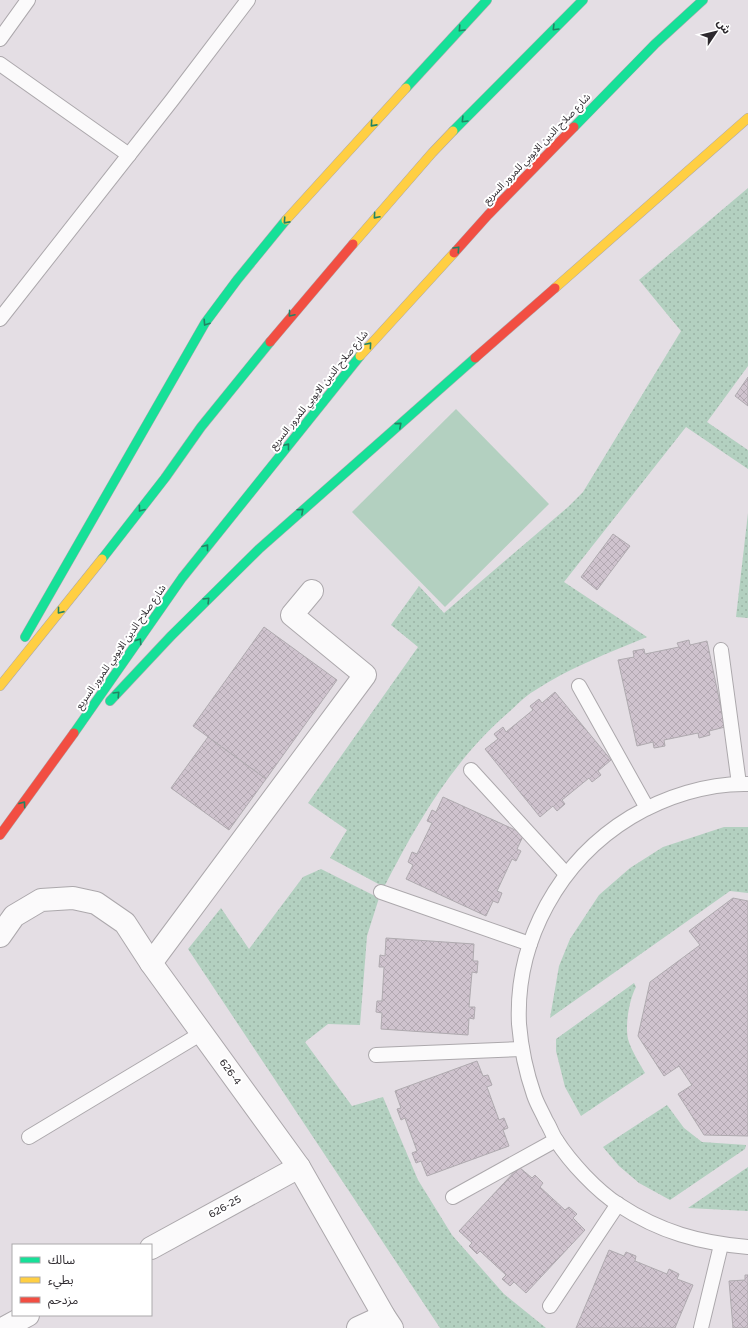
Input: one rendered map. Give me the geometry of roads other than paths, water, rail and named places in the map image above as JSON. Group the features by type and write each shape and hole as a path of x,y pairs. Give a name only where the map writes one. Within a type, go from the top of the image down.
{"highway":[{"path":"0,680 205,323 237,280 283,224 487,0"},
{"path":"0,686 125,530 201,427 287,320 432,153 583,0"},
{"name":"شارع صلاح الدين الايوبي للمرور السريع","path":"0,835 61,752 182,578 348,370 390,320 488,215 655,44 703,0"},
{"path":"61,752 171,636 259,549 748,118"}],"street":[{"path":"151,963 365,675 292,615 312,591"},
{"name":"626-4","path":"0,936 14,916 41,900 73,898 96,903 125,923 151,963 299,1167 388,1322"},
{"name":"626-25","path":"152,1247 299,1167"},
{"path":"4,1328 26,1316"},
{"path":"358,1328 388,1322"}],"lane":[{"path":"0,38 28,0"},
{"path":"0,319 248,0"},
{"path":"0,64 129,155"},
{"path":"721,650 744,784 701,789 676,796 647,808 617,826 590,848 566,874 551,896 530,944 520,997 519,1023 522,1049 534,1096 556,1140 564,1152 589,1180 618,1204 651,1224 685,1237 721,1245 748,1247"},
{"path":"579,686 647,808"},
{"path":"471,770 566,874"},
{"path":"381,892 530,944"},
{"path":"29,1136 202,1033"},
{"path":"376,1055 522,1049"},
{"path":"453,1197 556,1140"},
{"path":"550,1306 618,1204"},
{"path":"702,1328 721,1245"}]}
